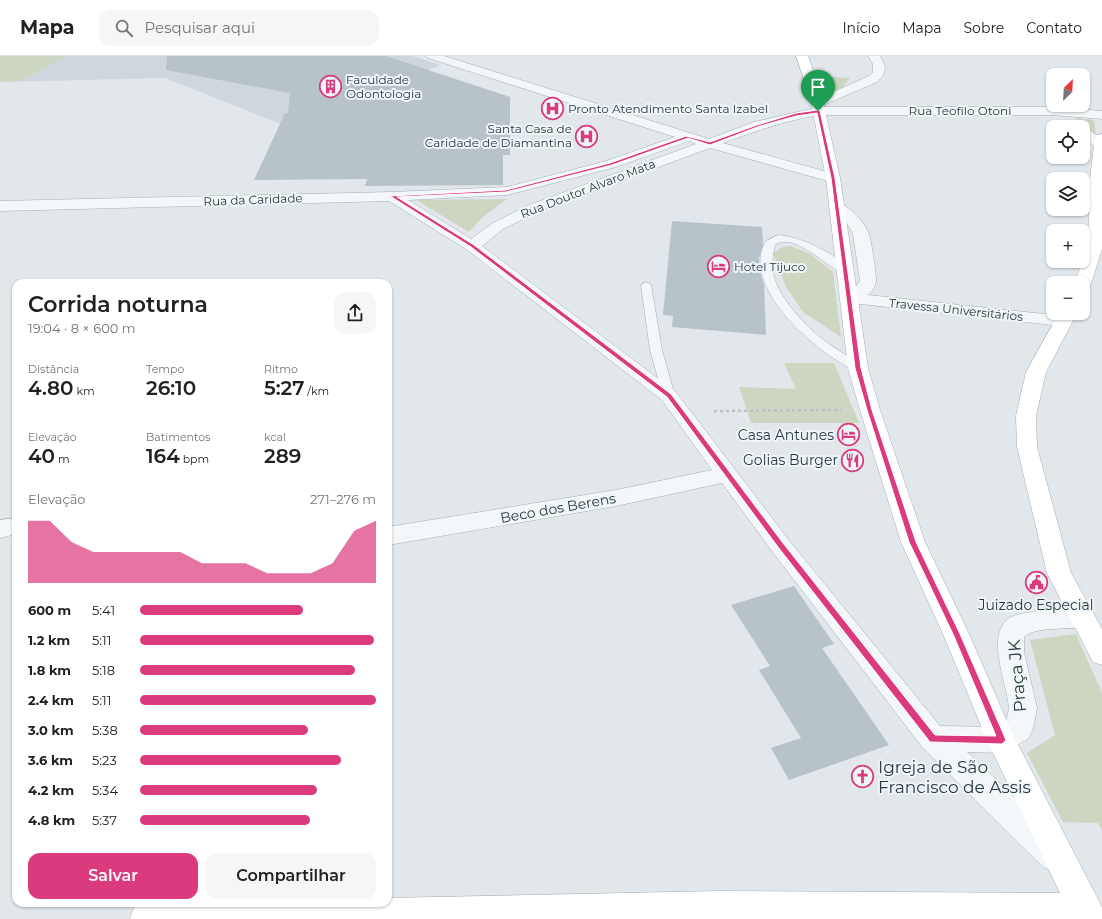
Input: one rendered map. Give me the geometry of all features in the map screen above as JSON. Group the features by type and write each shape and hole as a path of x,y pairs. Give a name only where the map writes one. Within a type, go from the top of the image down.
{"main road":[{"path":"146,919 719,907 1088,914 1002,740 956,634 913,542 870,410 858,368 833,178 818,107 802,56"},
{"path":"1086,276 1096,243 1102,141"},
{"path":"1064,320 1036,372 1026,416 1027,447 1059,573 1102,654"}],"street":[{"path":"436,58 456,56"},
{"path":"818,107 873,79 879,73 879,64 874,56"},
{"path":"436,58 710,144 833,178"},
{"name":"Rua Teofilo Otoni","path":"818,107 1046,111"},
{"name":"Rua Doutor Alvaro Mata","path":"472,246 498,226 534,208 759,125 796,115 818,107"},
{"path":"1054,112 1066,120"},
{"name":"Rua Teofilo Otoni","path":"1075,112 1102,115"},
{"path":"1090,135 1102,141"},
{"name":"Rua da Caridade","path":"0,206 392,196 506,191 611,164 688,137"},
{"path":"506,191 534,208"},
{"path":"392,196 472,246 676,404 780,545 933,739 1064,866"},
{"path":"836,207 853,220 861,234 865,254 868,280 864,290 848,296"},
{"name":"Travessa Universitários","path":"848,296 1046,315"},
{"name":"Beco dos Berens","path":"392,535 616,498 727,474"},
{"path":"0,529 12,527"},
{"name":"Praça JK","path":"1002,740 1018,729 1023,708 1011,652 1011,634 1019,625 1040,620 1083,618"},
{"path":"933,739 1002,740"}],"lane":[{"path":"845,271 823,255 798,241 788,238 776,238 770,242 767,248 766,264 769,279 775,295 795,320 823,347 858,368"},
{"path":"646,285 656,350 676,404"}],"path":[{"path":"676,404 870,410"}],"shaded area":[{"path":"0,56 413,56 440,65 286,126 165,78 0,82"}],"green space":[{"path":"0,56 67,56 21,81 0,82"},
{"path":"817,76 850,78 842,88 822,97"},
{"path":"1075,118 1094,120 1096,135 1090,130 1090,120 1077,120"},
{"path":"507,199 484,216 469,232 416,200"},
{"path":"791,246 810,254 833,272 841,337 803,312 786,287 773,253 782,247"},
{"path":"784,363 834,363 859,423 751,423 739,387 796,389"},
{"path":"1076,634 1102,693 1102,830 1098,823 1063,822 1027,753 1055,735 1030,640"}],"building":[{"path":"167,56 386,56 510,97 510,155 503,155 503,185 365,186 367,179 254,180 285,113 288,113 290,93 166,70"},
{"name":"Hotel Tijuco","path":"672,221 762,227 763,247 759,258 761,275 764,284 766,335 672,327 673,316 663,315"},
{"path":"794,586 834,644 822,648 889,745 789,780 771,748 801,738 759,670 770,666 731,605"}],"place":[{"name":"Faculdade Odontologia","path":"331,87"},
{"name":"Pronto Atendimento Santa Izabel","path":"553,109"},
{"name":"Santa Casa de Caridade de Diamantina","path":"587,136"},
{"name":"Hotel Tijuco","path":"718,267"},
{"name":"Casa Antunes","path":"849,435"},
{"name":"Golias Burger","path":"853,460"},
{"name":"Juizado Especial","path":"1036,583"},
{"name":"Igreja de São Francisco de Assis","path":"862,777"}],"route":[{"path":"818,111 833,178 858,368 870,410 913,542 956,634 1002,740 933,739 780,545 669,396 472,246 392,196 506,191 531,186 611,164 688,137 710,144 759,125 818,111"}]}
